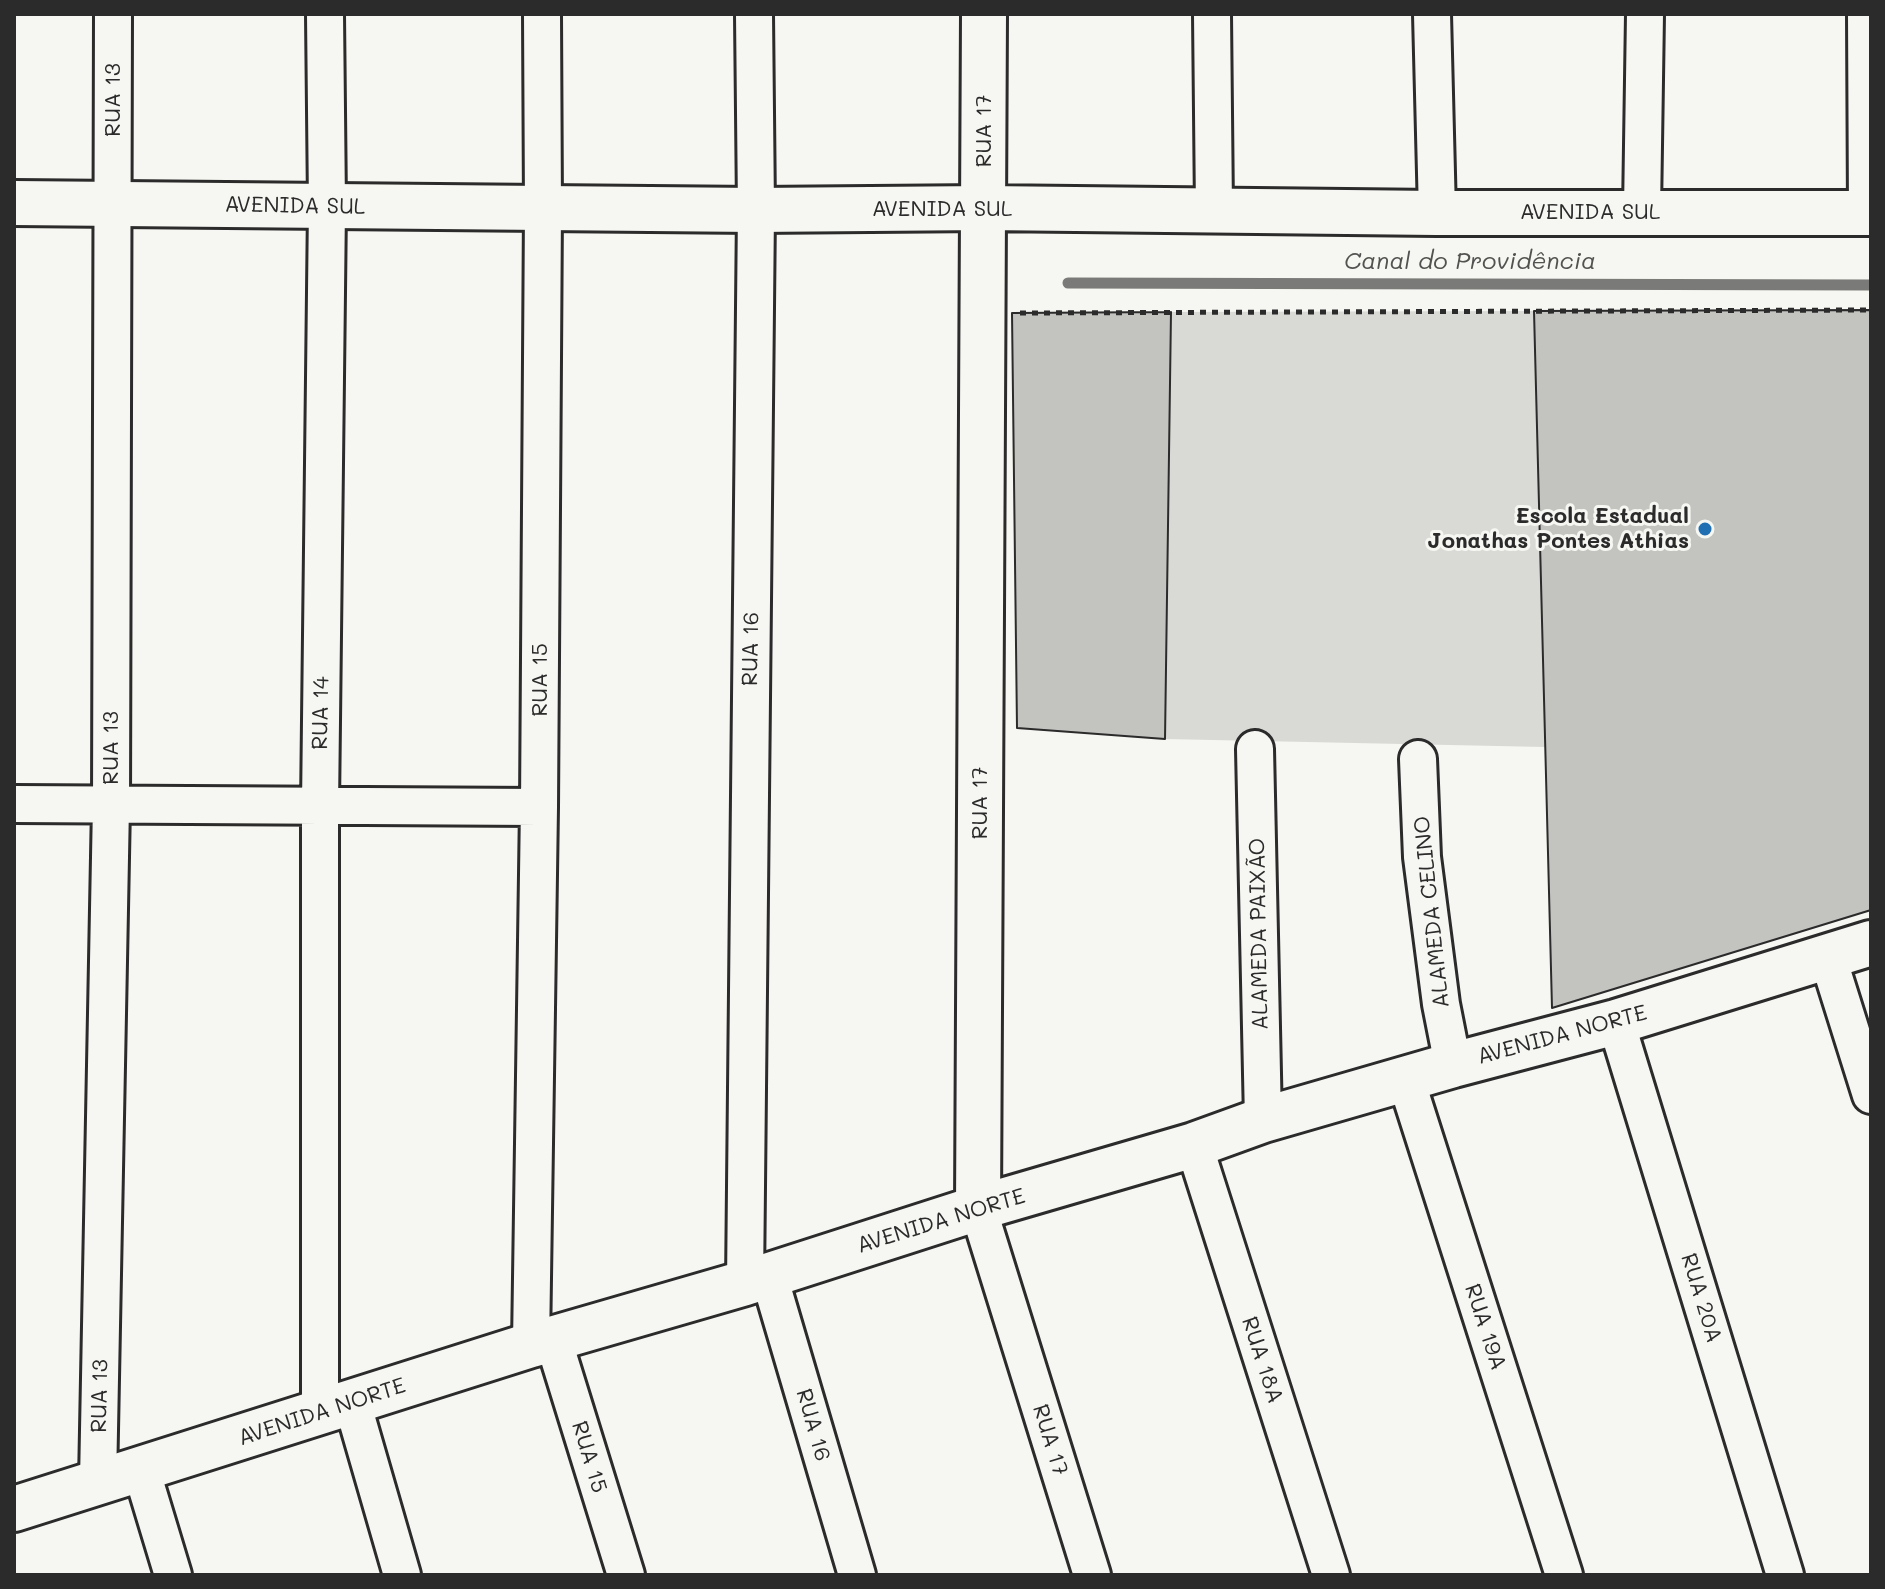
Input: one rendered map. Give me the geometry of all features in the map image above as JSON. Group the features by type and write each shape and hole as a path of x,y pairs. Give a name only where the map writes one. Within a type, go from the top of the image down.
{"street":[{"name":"RUA 13","path":"98,1482 111,805 113,14"},
{"name":"RUA 14","path":"325,14 327,206 320,806 336,1408 402,1575"},
{"name":"RUA 15","path":"542,14 539,807 542,1342 626,1575"},
{"name":"RUA 16","path":"754,14 757,1280 857,1575"},
{"name":"RUA 17","path":"984,14 978,1208 1092,1575"},
{"path":"1212,14 1214,211"},
{"path":"1432,14 1437,213"},
{"path":"1642,211 1645,14"},
{"path":"1866,14 1869,213"},
{"name":"AVENIDA SUL","path":"14,203 543,209 1869,213"},
{"name":"ALAMEDA PAIXÃO","path":"1255,749 1263,1120"},
{"name":"ALAMEDA CELINO","path":"1418,759 1422,857 1441,1004 1453,1065"},
{"path":"14,804 539,807"},
{"name":"AVENIDA NORTE","path":"14,1509 542,1342 757,1280 978,1208 1194,1145 1263,1120 1616,1022 1871,943"},
{"path":"1828,958 1871,1095"},
{"name":"RUA 20A","path":"1616,1022 1785,1575"},
{"name":"RUA 19A","path":"1406,1080 1564,1575"},
{"name":"RUA 18A","path":"1194,1145 1331,1575"},
{"path":"141,1469 173,1575"}],"path":[{"path":"983,313 1871,310"}],"shaded area":[{"path":"1534,311 1545,747 1165,739 1171,312"}],"building":[{"name":"Escola Estadual Jonathas Pontes Athias","path":"1871,310 1871,910 1552,1008 1534,311"},
{"path":"1171,312 1165,739 1017,728 1012,313"}],"waterway":[{"name":"Canal do Providência","path":"1068,283 1871,285"}],"place":[{"name":"Escola Estadual Jonathas Pontes Athias","path":"1705,529"}]}
